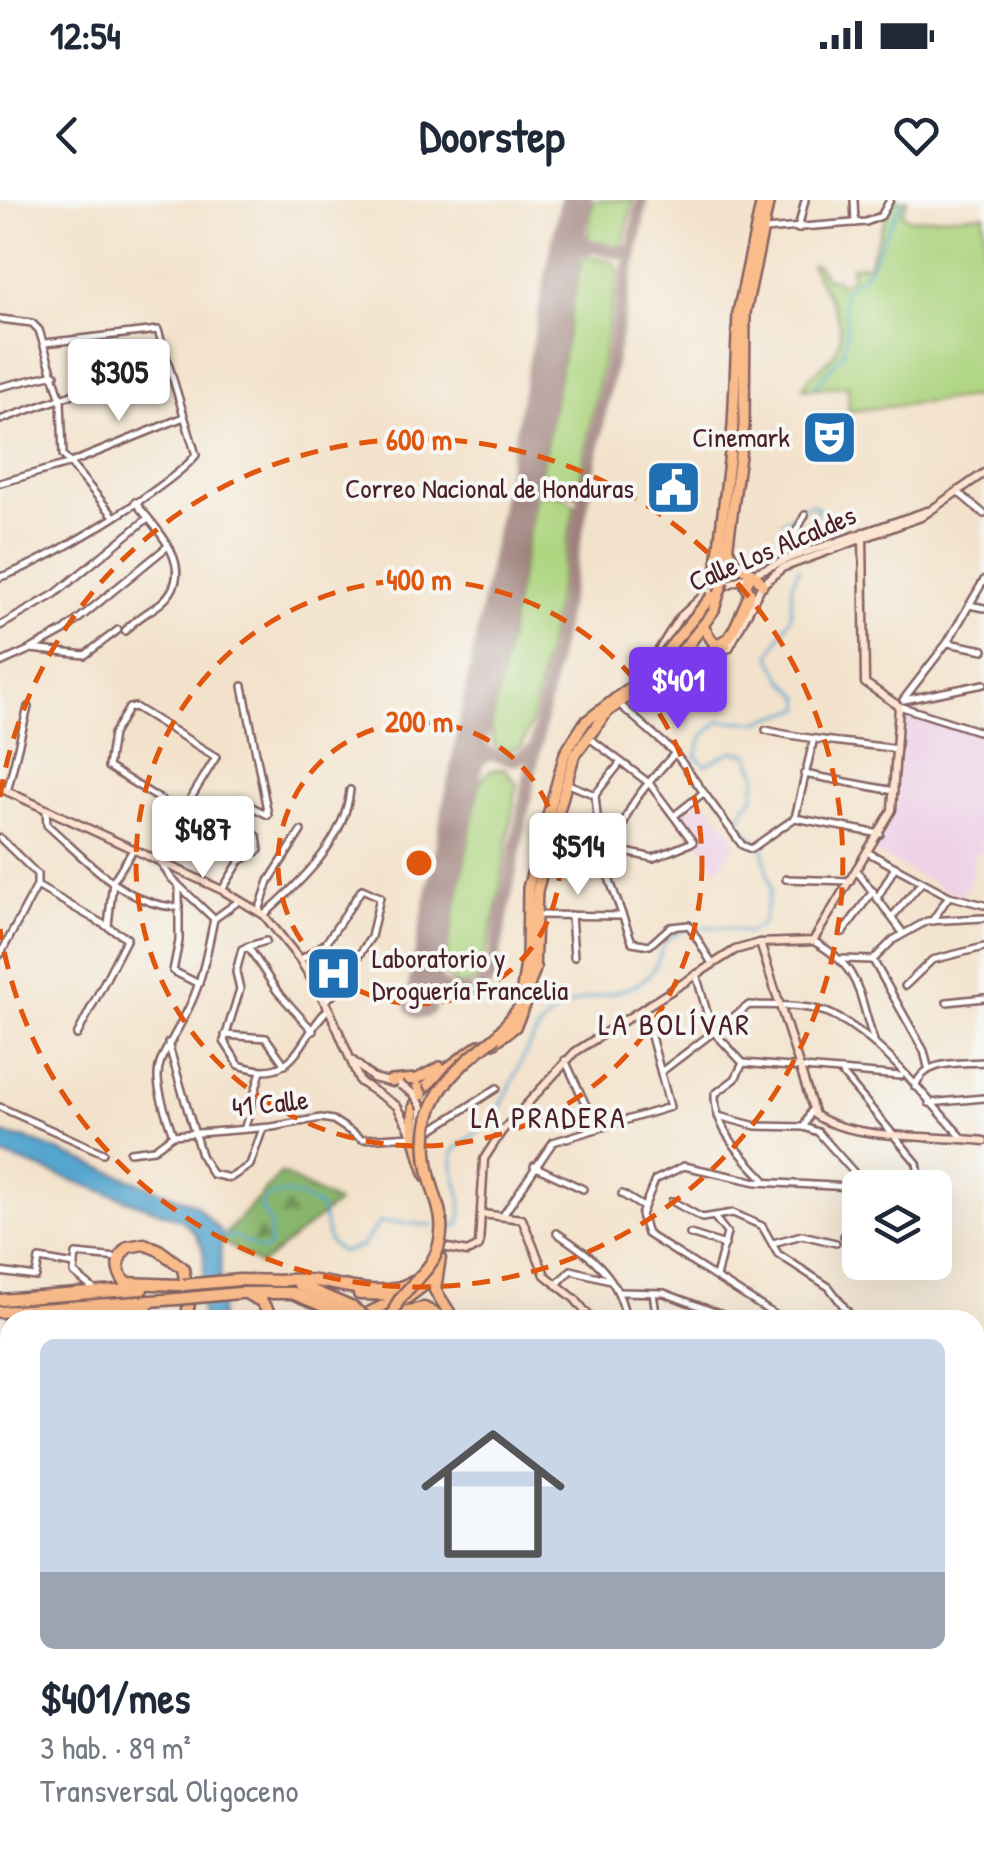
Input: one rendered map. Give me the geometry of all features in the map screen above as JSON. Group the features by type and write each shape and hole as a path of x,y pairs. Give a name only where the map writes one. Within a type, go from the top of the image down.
{"highway":[{"path":"310,1282 370,1297 403,1293 419,1282 441,1240 442,1214 426,1153 431,1108 448,1076 496,1037 521,1006 530,967"},
{"path":"181,1285 126,1282 118,1271 118,1258 128,1246 144,1244 184,1268 188,1310"},
{"path":"442,1252 435,1290 443,1310"},
{"path":"0,1300 239,1280 388,1290 422,1275"},
{"path":"280,1281 316,1290 343,1310"},
{"path":"241,1293 261,1302 267,1310"},
{"path":"72,1310 241,1293 292,1293 336,1310"},
{"path":"398,1310 403,1293"},
{"path":"134,1310 155,1300"}],"main road":[{"path":"370,1310 392,1303 422,1275 436,1247 438,1217 412,1135 412,1107 423,1090 512,1013 530,967 540,874 564,782 586,735 614,701 644,687 678,660 702,629 710,610 727,543 744,426 744,314 765,200"},
{"path":"743,626 721,649 683,665 670,666 664,654 719,582 738,313 765,200"},
{"path":"727,543 736,565 752,576 757,590"},
{"path":"752,576 746,588 757,590"},
{"path":"702,629 711,643 724,642 757,590"},
{"path":"387,1310 418,1292 442,1252 444,1213 428,1154 430,1130 446,1086 515,1026 529,998 528,888 558,772 576,733 672,654 710,610 712,596"},
{"path":"695,660 701,652 702,629"},
{"path":"395,1084 425,1076 481,1043"},
{"path":"425,1076 420,1091 446,1086"}],"street":[{"path":"798,229 805,200"},
{"path":"854,200 855,223"},
{"path":"762,229 876,220 890,200"},
{"path":"757,248 781,230"},
{"path":"0,319 32,322 44,343 61,400 61,441 68,464 112,515"},
{"path":"0,578 66,545 135,502 196,455 156,328 44,343"},
{"path":"0,420 168,361"},
{"path":"0,387 54,374"},
{"path":"0,484 68,464 184,416"},
{"name":"Calle Los Alcaldes","path":"644,687 729,648 743,626 757,590 794,562 933,510 984,472"},
{"path":"959,493 984,514"},
{"path":"31,648 85,654 169,595 177,582 176,559 135,502"},
{"path":"792,558 790,543 806,515"},
{"path":"0,626 55,594 148,518"},
{"path":"863,536 864,678 870,688 984,733"},
{"name":"Calle Los Alcaldes","path":"614,701 655,661 691,603 792,558 863,536"},
{"path":"0,663 64,630 168,546"},
{"path":"813,941 880,834 894,792 901,703 946,643 984,580"},
{"path":"969,605 984,608"},
{"path":"946,643 984,650"},
{"path":"901,703 984,684"},
{"path":"183,822 215,810 248,805 268,814 243,686"},
{"path":"614,701 674,752 742,845 760,845 795,818 813,742"},
{"path":"28,707 4,790 222,890 261,913 300,960 329,1009 360,1082 397,1106 412,1135"},
{"path":"159,862 183,822 182,813 216,757 135,707 129,708 113,734 108,767 182,813"},
{"path":"766,730 813,742 825,737 897,749"},
{"path":"586,735 649,784 691,838 691,845 657,857 620,852 628,808 649,784 674,752"},
{"path":"621,762 594,795 600,856 628,936 638,946 650,945 670,927 691,928 711,962"},
{"path":"804,774 894,792"},
{"path":"564,782 594,795"},
{"path":"261,913 296,887 322,852 348,812 350,790"},
{"path":"674,815 704,793"},
{"path":"46,810 48,825 113,881 156,905 179,907"},
{"path":"795,818 880,834"},
{"path":"261,913 269,881 302,831"},
{"path":"222,890 240,861 259,850 257,836"},
{"path":"0,838 36,874 37,886 0,954"},
{"path":"108,926 113,881 133,850"},
{"path":"869,853 949,896 984,905"},
{"path":"159,862 214,919"},
{"path":"844,932 895,868"},
{"path":"857,872 904,934"},
{"path":"786,879 850,881"},
{"path":"892,917 922,882"},
{"path":"37,886 125,936 127,943 108,968 76,1035"},
{"path":"180,886 173,971 199,984"},
{"path":"300,960 326,944 362,889 380,897 366,946 324,1001"},
{"path":"932,921 949,896"},
{"path":"173,1135 156,1090 157,1071 168,1040 199,984 214,919 241,900"},
{"path":"536,915 620,916"},
{"path":"571,915 574,957"},
{"path":"842,959 872,960 904,934 932,921 984,918"},
{"path":"266,941 246,947 239,954 240,989 225,1034 226,1051 234,1061 261,1070 285,1065 329,1009"},
{"path":"442,1252 476,1249 487,1150 565,1060 711,962 760,943 813,941 842,959 862,995 876,1047"},
{"path":"760,943 812,1111 828,1124 935,1139 984,1141"},
{"path":"246,947 287,1004 313,1031"},
{"path":"905,986 932,960 984,947"},
{"path":"872,960 924,1051 928,1067"},
{"path":"696,973 712,1030 743,1063 797,1064 904,1076"},
{"path":"947,1002 984,998"},
{"path":"662,1072 749,1005 833,1015 876,1047 962,1138"},
{"path":"504,1214 553,1142 670,1107 644,1010"},
{"path":"225,1034 266,1038 285,1065"},
{"path":"168,1040 206,1168 217,1177 230,1178 250,1164 263,1128"},
{"path":"348,1051 366,1074 414,1094 422,1107 423,1154 436,1186"},
{"path":"565,1060 597,1129"},
{"path":"915,1087 920,1073 928,1067 984,1062"},
{"path":"743,1063 735,1079 716,1094 718,1116 740,1152 768,1182"},
{"path":"838,1069 895,1132 918,1170"},
{"path":"245,1127 261,1070"},
{"path":"430,1130 498,1088"},
{"path":"929,1103 984,1098"},
{"path":"0,1107 103,1153"},
{"path":"804,1127 812,1111"},
{"path":"718,1116 756,1126 804,1127 829,1139 855,1170"},
{"name":"41 Calle","path":"130,1152 154,1149 173,1135 194,1131 263,1128 328,1118 362,1139 412,1135"},
{"path":"534,1166 583,1189"},
{"path":"769,1310 646,1234 642,1207 655,1180 684,1166 768,1182 842,1186"},
{"path":"622,1194 642,1207"},
{"path":"672,1201 702,1218 733,1213 762,1226 778,1254 829,1287 846,1310"},
{"path":"482,1214 504,1214 525,1223 540,1267 584,1310"},
{"path":"715,1218 728,1233 716,1277"},
{"path":"557,1233 604,1267 619,1292 624,1310"},
{"path":"690,1234 725,1245"},
{"path":"773,1243 800,1236 836,1243"},
{"path":"97,1293 74,1273 76,1254 118,1258"},
{"path":"0,1272 36,1277 39,1260 75,1265"},
{"path":"556,1285 572,1270 613,1281"},
{"path":"619,1292 675,1297 698,1310"},
{"path":"653,1293 656,1310"}],"shaded area":[{"path":"901,708 984,735 983,852 974,853 972,878 961,898 874,852 896,808"},
{"path":"704,798 737,841 717,870 680,815"}],"green space":[{"path":"593,200 633,200 623,245 613,247 588,239"},
{"path":"892,200 907,200 902,214 910,219 984,214 984,396 849,411 848,386 803,389 834,354 840,329 811,265 817,265 826,278 837,279 838,286 852,277 851,266 868,265"},
{"path":"589,256 613,261 619,271 580,479 571,485 549,480 541,472 581,261"},
{"path":"543,493 559,495 575,505 532,721 522,746 508,751 494,745 491,729 535,500"},
{"path":"504,768 517,784 497,907 479,980 461,987 449,980 444,967 480,782 489,771"},
{"path":"281,1173 337,1203 260,1265 220,1240"}],"water":[{"path":"0,1134 27,1139 195,1204 221,1232 220,1310 201,1310 203,1253 192,1230 180,1219 0,1154"}],"waterway":[{"path":"814,388 843,353 847,332 843,292 867,271 903,200"},
{"path":"782,522 809,504 818,507 804,550"},
{"path":"450,1228 459,1225 462,1206 453,1152 494,1117 529,1046 547,1020 574,1003 636,985 656,964 662,946 680,933 702,927 748,933 762,924 771,890 763,848 739,824 746,804 753,799 757,775 749,754 732,751 706,765 696,757 702,737 720,721 757,722 802,708 801,697 783,679 770,655 791,616 792,584 799,568"},
{"path":"219,1236 236,1237 263,1251 270,1246 270,1223 261,1208 263,1200 278,1194 299,1197 321,1208 329,1242 341,1252 361,1247 380,1222 434,1225"}],"taxiway":[{"path":"428,964 438,984 450,990 474,993 490,980 642,200"},
{"path":"573,219 585,244 621,253 633,247"},
{"path":"563,271 573,252 591,247"},
{"path":"526,460 533,475 544,483 576,491 587,483"},
{"path":"518,502 530,488 545,485"},
{"path":"473,733 480,746 495,756 515,760 533,750"},
{"path":"465,773 475,761 491,755"}],"runway":[{"path":"421,1003 576,200"}],"place":[{"name":"Cinemark","path":"829,437"},
{"name":"Correo Nacional de Honduras","path":"673,488"},
{"name":"Laboratorio y Droguería Francelia","path":"333,974"}],"district":[{"name":"LA BOLÍVAR","path":"675,1024"},
{"name":"LA PRADERA","path":"549,1117"}]}
